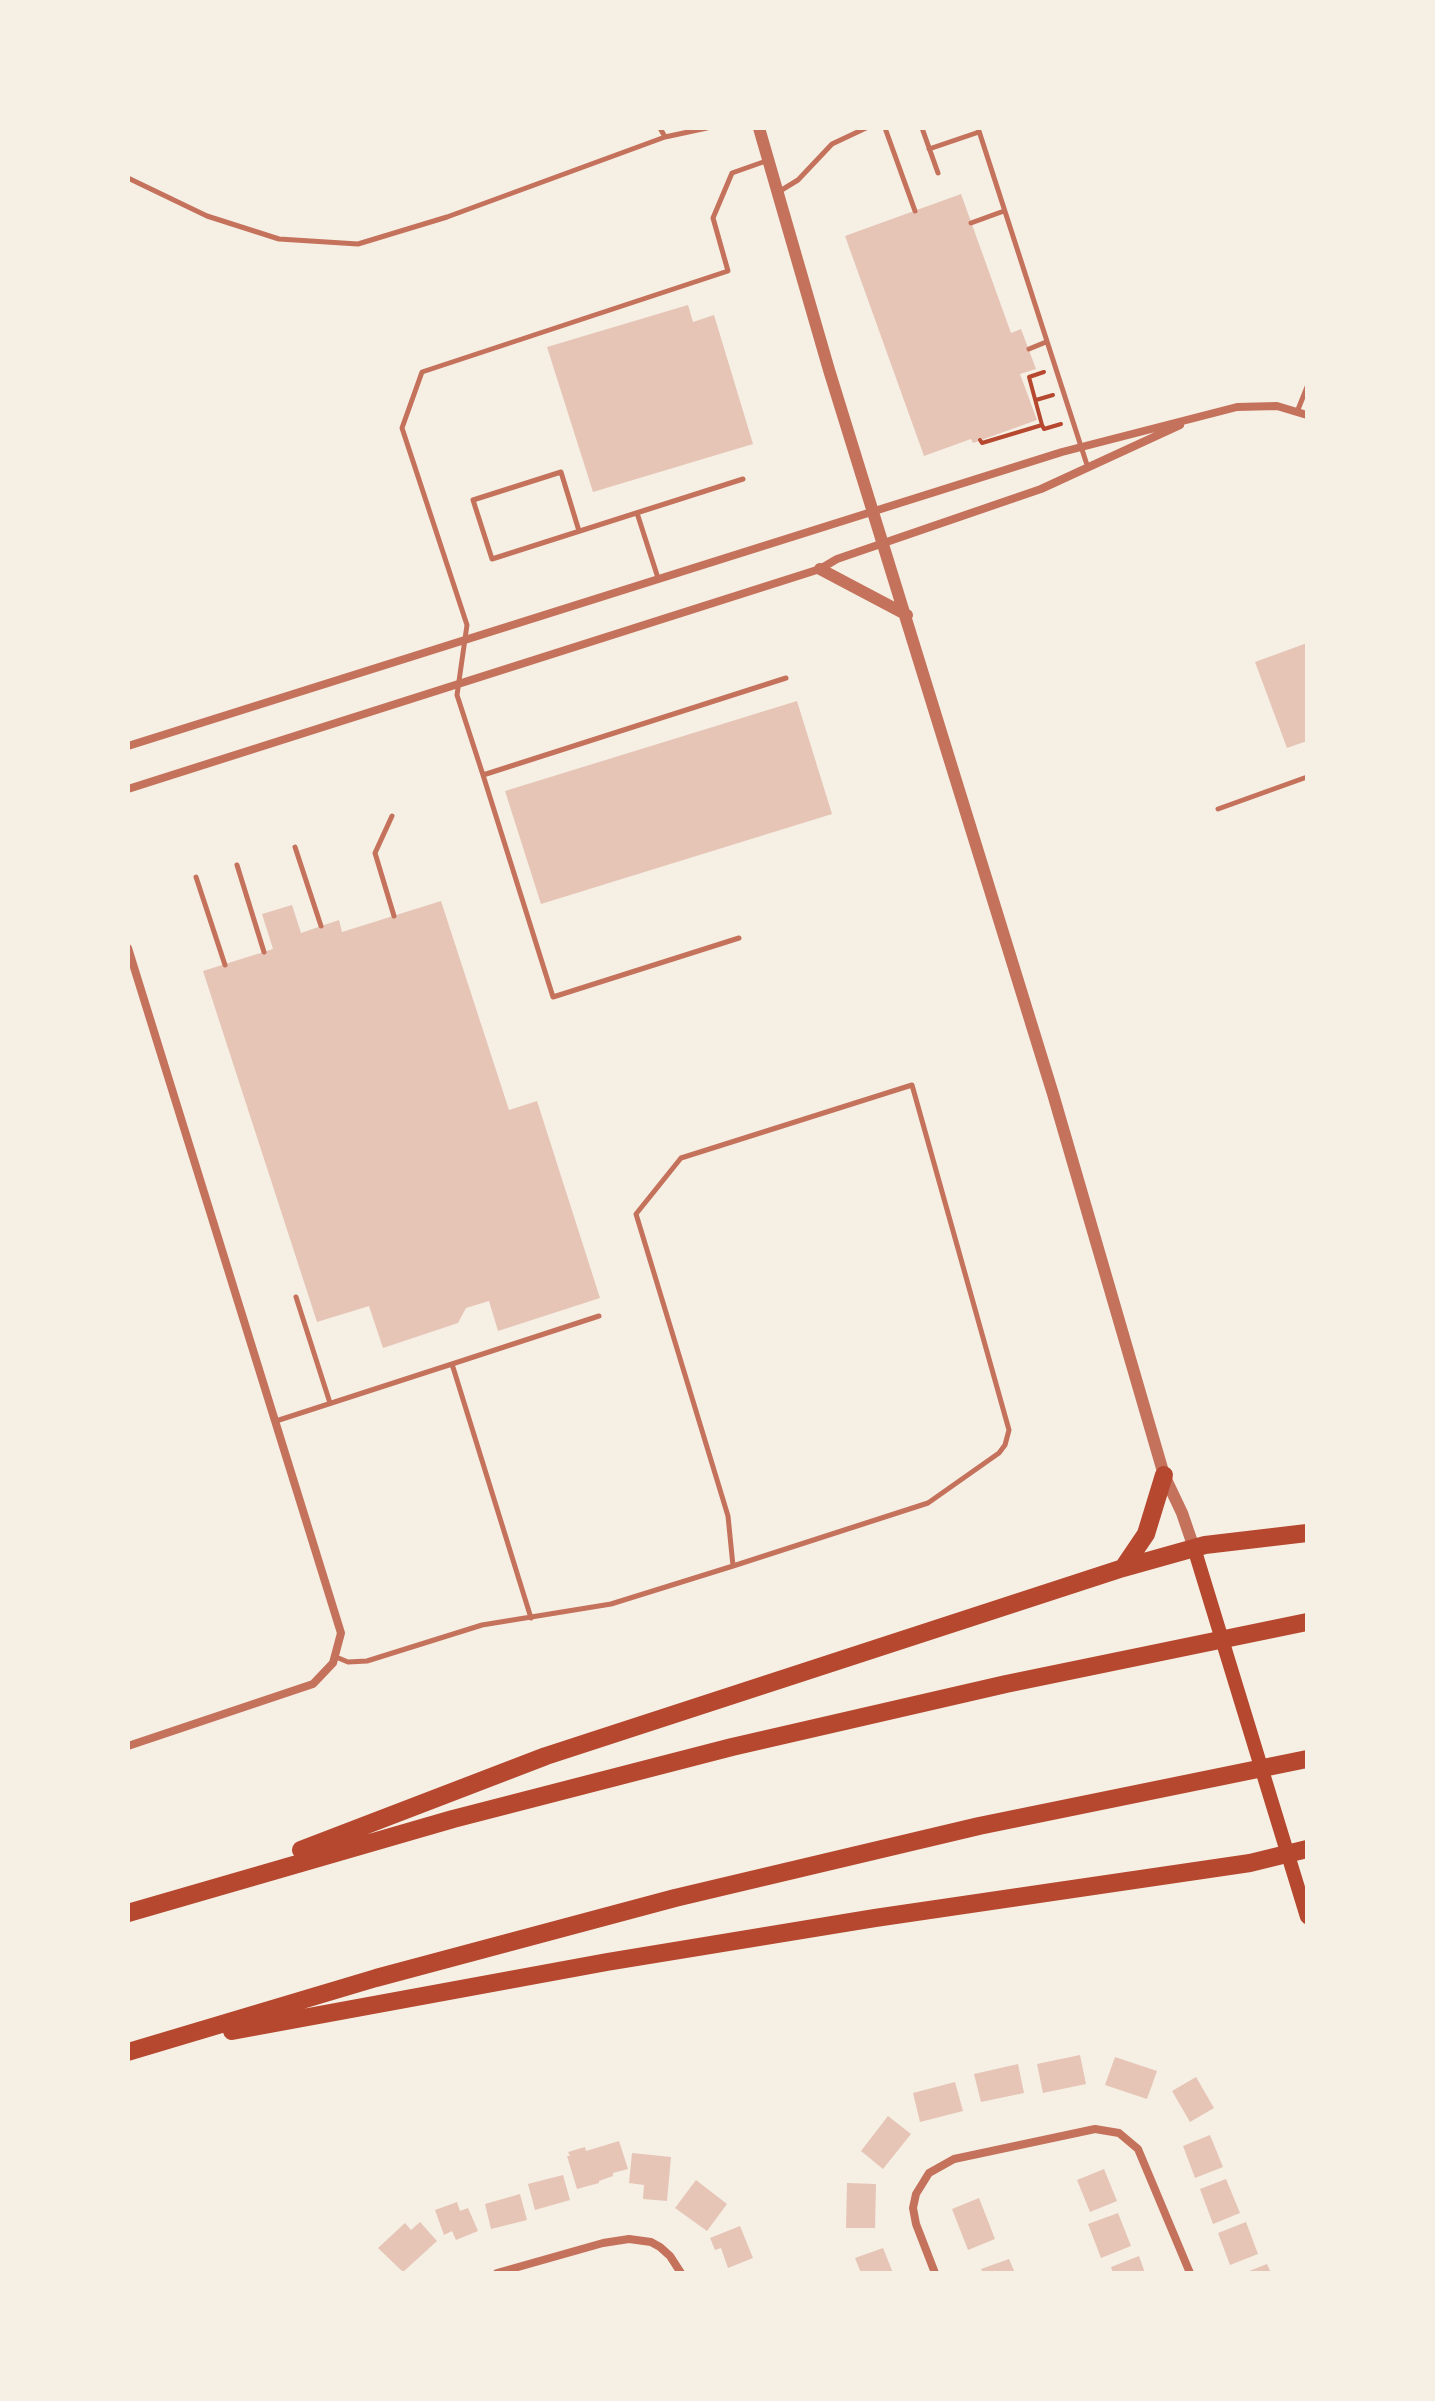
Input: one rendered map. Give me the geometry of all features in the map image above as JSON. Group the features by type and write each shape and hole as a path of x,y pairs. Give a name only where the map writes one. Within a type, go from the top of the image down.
{"highway":[{"path":"1123,1568 1146,1534 1164,1475"},
{"path":"179,1897 546,1756 1123,1568 1194,1548 1307,1533"},
{"path":"128,1913 453,1819 732,1747 1006,1684 1307,1622"},
{"path":"135,2050 493,1945 750,1879 979,1826 1307,1759"},
{"path":"135,2050 607,1962 875,1918 1250,1863 1307,1849"}],"main road":[{"path":"1194,1548 1307,1917"}],"street":[{"path":"759,128 829,370 1040,1049 1164,1475 1194,1548"},
{"path":"128,746 1080,447 1251,405 1277,406 1307,415"},
{"path":"128,789 820,569 837,559 1012,500 1202,415"},
{"path":"820,569 907,615"},
{"path":"128,948 341,1625 341,1641 336,1657 320,1679 298,1691 128,1746"},
{"path":"935,2273 913,2208 916,2194 929,2173 954,2159 1095,2129 1119,2133 1138,2149 1190,2273"},
{"path":"497,2273 603,2243 629,2239 651,2242 660,2247 681,2273"}],"lane":[{"path":"660,128 665,137"},
{"path":"128,178 207,216 279,239 358,244 447,217 665,137 707,128"},
{"path":"779,192 791,186 832,144 866,128"},
{"path":"885,128 915,211"},
{"path":"922,128 938,173"},
{"path":"929,149 978,130 1088,468"},
{"path":"739,938 553,997 457,695 467,625 402,428 422,372 728,271 713,218 732,173 769,160"},
{"path":"971,223 1004,211"},
{"path":"1029,349 1047,342"},
{"path":"1297,412 1307,387"},
{"path":"579,531 561,472 473,500 492,559 743,479"},
{"path":"637,513 658,578"},
{"path":"483,775 786,678"},
{"path":"1218,809 1307,777"},
{"path":"392,816 375,853 394,916"},
{"path":"295,847 321,926"},
{"path":"237,865 264,952"},
{"path":"196,877 225,965"},
{"path":"336,1657 348,1662 367,1661 464,1629 611,1604 733,1566 928,1503 999,1453 1009,1430 912,1085 681,1158 636,1214 728,1516 733,1566"},
{"path":"296,1297 330,1403"},
{"path":"276,1421 599,1316"},
{"path":"452,1364 531,1618"}],"path":[{"path":"1044,372 1029,377 1042,425 1044,429 1062,424"},
{"path":"980,440 982,443 1042,425"}],"building":[{"path":"961,194 1011,333 1021,329 1036,369 1020,374 1037,420 973,443 971,439 924,456 845,236"},
{"path":"688,305 693,322 714,315 753,444 593,492 547,347"},
{"path":"1307,643 1307,741 1287,748 1255,662"},
{"path":"797,701 832,814 541,904 505,791"},
{"path":"441,901 509,1110 537,1101 600,1298 498,1331 489,1301 466,1308 458,1323 383,1348 369,1306 317,1322 203,971 273,949 262,914 292,905 301,933 339,920 342,932"},
{"path":"1080,2055 1086,2084 1043,2093 1037,2064"},
{"path":"1115,2057 1157,2071 1147,2099 1105,2085"},
{"path":"1018,2064 1024,2093 981,2102 974,2074"},
{"path":"1196,2077 1214,2108 1190,2122 1172,2091"},
{"path":"955,2082 963,2111 920,2122 913,2093"},
{"path":"888,2116 911,2134 883,2169 861,2151"},
{"path":"1210,2135 1223,2167 1195,2178 1183,2146"},
{"path":"619,2141 628,2169 613,2173 613,2176 599,2183 577,2189 568,2152 585,2147 586,2151"},
{"path":"632,2153 671,2157 667,2201 643,2199 644,2185 629,2183"},
{"path":"1104,2169 1117,2201 1090,2212 1077,2180"},
{"path":"563,2175 570,2200 535,2210 528,2184"},
{"path":"1226,2179 1240,2213 1213,2224 1200,2189"},
{"path":"696,2180 727,2204 707,2231 675,2208"},
{"path":"847,2183 876,2184 875,2228 846,2228"},
{"path":"520,2194 527,2220 491,2229 485,2204"},
{"path":"979,2198 995,2239 968,2250 952,2209"},
{"path":"457,2202 460,2211 468,2208 478,2231 456,2240 452,2231 444,2235 435,2210"},
{"path":"1118,2213 1131,2246 1101,2258 1088,2224"},
{"path":"420,2222 437,2241 403,2272 378,2248 405,2223 411,2230"},
{"path":"1246,2222 1258,2254 1230,2265 1218,2233"},
{"path":"740,2226 753,2258 728,2268 721,2248 715,2250 710,2238"},
{"path":"883,2248 893,2273 861,2273 855,2258"},
{"path":"1139,2256 1145,2273 1113,2273 1111,2267"},
{"path":"1009,2259 1015,2273 983,2273 981,2269"},
{"path":"1267,2264 1271,2273 1244,2273"}]}
